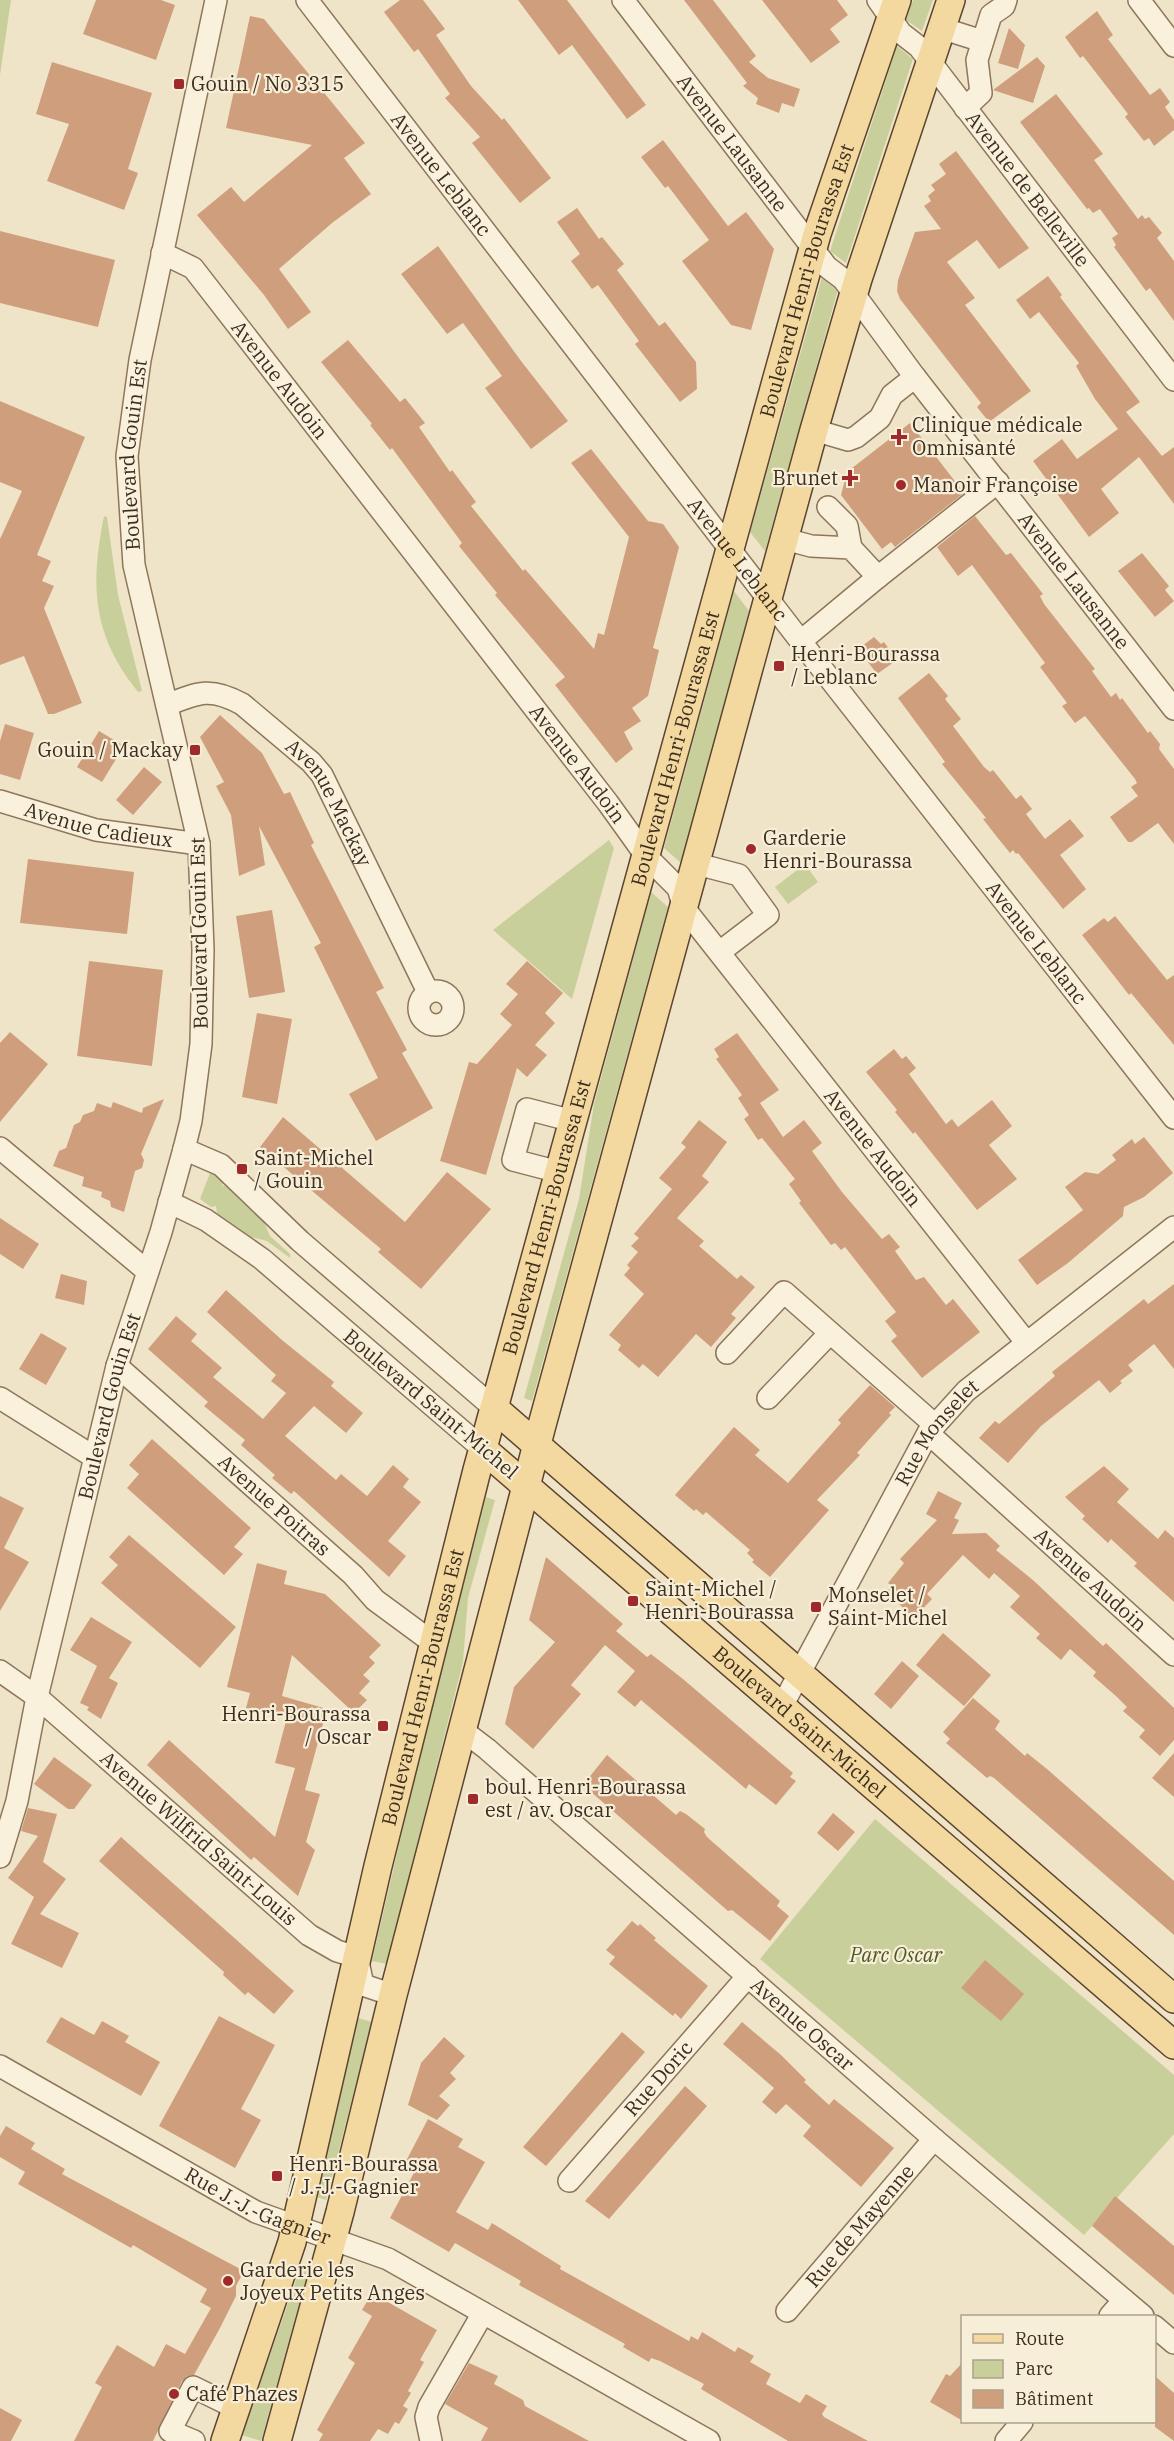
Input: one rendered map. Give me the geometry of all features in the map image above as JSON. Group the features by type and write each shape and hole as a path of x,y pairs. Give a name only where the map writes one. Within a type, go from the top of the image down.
{"main road":[{"path":"277,2441 333,2238 393,1995 526,1485 814,429 853,294 951,0"},
{"name":"Boulevard Henri-Bourassa Est","path":"225,2441 277,2292 295,2227 432,1642 494,1408 813,248 889,5"},
{"name":"Boulevard Saint-Michel","path":"494,1408 1174,1998"},
{"name":"Boulevard Saint-Michel","path":"483,1449 1174,2045"}],"street":[{"name":"Boulevard Gouin Est","path":"0,1857 16,1801 37,1697 117,1366 169,1202 191,1121 203,1012 199,844 134,565 127,473 132,405 216,0"},
{"name":"Avenue Leblanc","path":"307,0 768,599 1174,1118"},
{"name":"Avenue Lausanne","path":"623,0 826,267 843,279 915,377 1174,709"},
{"path":"965,108 981,93 976,60 992,15 1004,6 1006,0"},
{"path":"1139,0 1174,46"},
{"name":"Avenue de Belleville","path":"889,5 901,33 919,47 929,64 1174,381"},
{"path":"941,28 982,41"},
{"name":"Avenue Audoin","path":"162,253 193,268 608,803 646,856 678,888 684,908 721,951 1026,1342"},
{"path":"814,429 848,440 856,438 880,418 892,395 915,377"},
{"path":"801,641 998,482"},
{"path":"828,507 847,526 851,548 878,577"},
{"path":"785,538 811,546 851,548"},
{"name":"Avenue Mackay","path":"167,705 198,692 231,698 243,704 312,762 322,776 428,992"},
{"name":"Avenue Cadieux","path":"0,801 96,830 199,844"},
{"path":"697,864 739,875 768,915 721,951"},
{"path":"559,1172 513,1160 527,1109 573,1121"},
{"path":"0,1148 147,1271"},
{"name":"Boulevard Saint-Michel","path":"184,1149 221,1165 300,1241 494,1408"},
{"name":"Boulevard Saint-Michel","path":"169,1202 206,1220 262,1259 483,1449"},
{"name":"Rue Monselet","path":"782,1706 931,1429 966,1391 1174,1227"},
{"name":"Avenue Audoin","path":"727,1353 784,1292 1174,1655"},
{"path":"768,1398 830,1333"},
{"name":"Avenue Poitras","path":"117,1366 353,1575 375,1600 432,1642"},
{"path":"0,1398 94,1456"},
{"name":"Avenue Wilfrid Saint-Louis","path":"0,1671 37,1697 309,1935 337,1950 357,1956"},
{"name":"Avenue Oscar","path":"462,1730 934,2139 1142,2315"},
{"path":"357,1956 363,1985 393,1995"},
{"name":"Rue Doric","path":"569,2181 748,1977"},
{"name":"Rue J.-J.-Gagnier","path":"0,2066 256,2212 388,2259 709,2441"},
{"name":"Rue de Mayenne","path":"787,2310 934,2139"},
{"path":"1111,2315 1124,2300"},
{"path":"431,2441 426,2417 429,2407 483,2313"},
{"path":"1156,2327 1174,2343"},
{"path":"194,2441 170,2431 193,2387 236,2408"},
{"path":"1006,2441 1020,2423"}],"green space":[{"path":"0,0 11,0 0,75"},
{"path":"913,0 933,0 922,31 906,20"},
{"path":"897,46 913,59 846,263 830,251"},
{"path":"822,277 838,289 765,551 750,532"},
{"path":"104,516 107,517 118,595 142,691 138,692 111,650 98,609 97,565"},
{"path":"734,591 749,611 681,863 664,848"},
{"path":"609,840 614,848 572,999 493,930"},
{"path":"805,864 818,882 788,904 775,887"},
{"path":"651,892 668,907 532,1401 524,1398 579,1199 594,1104"},
{"path":"210,1173 218,1175 224,1181 222,1186 229,1185 263,1220 270,1236 290,1254 290,1258 267,1241 251,1237 217,1213 216,1206 211,1207 200,1199"},
{"path":"486,1497 495,1500 468,1598 463,1662 387,1964 372,1961 424,1738"},
{"name":"Parc Oscar","path":"875,1819 1174,2075 1174,2134 1084,2235 760,1959"},
{"path":"358,2018 372,2022 326,2200 317,2197"},
{"path":"301,2266 309,2269 261,2441 242,2435"}],"building":[{"path":"96,0 161,0 175,5 156,60 83,34"},
{"path":"400,0 423,0 445,29 436,35 471,86 502,120 504,118 551,178 520,203 472,143 480,137 445,98 450,94 418,49 414,52 384,12"},
{"path":"518,0 567,0 646,105 627,119 572,45 559,55"},
{"path":"684,0 713,0 756,56 749,62 768,78 800,89 794,107 782,103 779,113 756,104 758,98 743,86 747,83"},
{"path":"762,0 837,0 848,15 830,29 840,42 811,63"},
{"path":"1097,11 1113,35 1108,39 1150,95 1160,88 1170,102 1165,107 1174,120 1174,130 1154,146 1149,138 1144,141 1125,117 1128,114 1083,56 1080,58 1065,37"},
{"path":"250,16 264,19 365,143 344,158 371,194 332,223 279,269 311,312 288,329 264,295 197,215 231,187 244,202 312,145 226,128"},
{"path":"1009,28 1025,45 1018,69 998,63"},
{"path":"1037,57 1045,66 1033,103 993,90"},
{"path":"52,62 152,93 128,169 138,173 124,210 47,181 69,124 36,114"},
{"path":"1056,94 1103,154 1094,160 1138,219 1142,215 1145,219 1149,217 1162,233 1157,238 1174,261 1174,321 1150,288 1146,291 1114,247 1116,245 1112,238 1118,234 1100,209 1093,213 1089,208 1087,209 1020,122"},
{"path":"663,140 728,226 746,212 774,249 751,330 731,325 682,261 709,240 668,186 665,188 641,157"},
{"path":"956,151 1029,248 999,269 977,240 947,262 975,298 965,305 1031,391 989,422 977,407 981,403 900,299 897,291 898,280 915,232 941,229 924,206 931,201 928,196 935,190 931,185 946,174 939,164"},
{"path":"577,208 599,239 602,237 624,264 617,270 659,326 665,322 696,362 697,389 680,402 635,344 639,341 598,285 592,289 571,261 580,254 557,222"},
{"path":"0,231 115,260 98,327 0,303"},
{"path":"438,246 521,361 568,421 531,449 485,388 502,376 463,323 447,334 401,274"},
{"path":"1048,276 1062,295 1060,297 1140,402 1126,412 1162,456 1174,447 1174,504 1139,457 1101,489 1119,513 1089,537 1033,461 1062,439 1077,459 1118,429 1095,399 1076,366 1079,363 1039,312 1030,319 1016,300"},
{"path":"348,340 400,402 405,398 425,423 419,427 450,472 452,470 476,502 471,506 523,571 525,569 594,649 598,633 604,635 629,537 571,463 591,449 648,521 663,524 679,547 653,648 659,650 648,696 632,708 641,721 624,732 633,749 616,763 555,685 565,677 495,595 497,593 459,546 462,543 392,448 390,450 370,425 372,424 321,362"},
{"path":"0,401 85,437 37,555 51,561 42,581 54,586 44,608 82,703 54,714 48,714 24,656 0,665 0,539 22,491 0,482"},
{"name":"Manoir Françoise","path":"910,423 964,493 895,547 891,542 882,549 841,495 847,472"},
{"path":"975,516 1006,555 1011,553 1043,594 1040,596 1044,604 1095,669 1092,671 1111,697 1116,693 1120,700 1122,698 1148,733 1150,731 1160,744 1159,749 1174,769 1174,844 1158,823 1132,842 1128,842 1110,817 1138,796 1131,787 1137,783 1135,779 1085,716 1075,723 1062,706 1067,703 1040,667 1045,663 972,565 958,576 937,547"},
{"path":"1142,553 1169,586 1165,590 1174,601 1155,617 1118,571"},
{"path":"874,637 881,644 884,642 897,660 877,674 858,649"},
{"path":"929,673 948,696 945,699 961,719 953,726 984,767 990,772 993,770 1016,799 1021,795 1032,809 1026,814 1045,839 1070,819 1084,836 1060,855 1086,889 1063,909 1018,853 1016,854 1013,850 1010,853 997,837 983,819 986,818 942,764 945,762 898,698"},
{"path":"220,715 262,753 284,794 290,792 314,843 311,845 384,988 376,992 407,1050 402,1053 433,1108 376,1141 349,1094 378,1078 314,947 321,943 259,826 265,865 239,876 231,815 216,786 224,782 200,737"},
{"path":"5,724 34,733 20,780 0,774 0,741"},
{"path":"99,731 124,746 102,782 77,767"},
{"path":"144,767 162,782 133,815 116,800"},
{"path":"28,859 134,872 127,934 20,923"},
{"path":"272,910 285,992 249,998 236,916"},
{"path":"1115,916 1167,980 1174,975 1174,1045 1131,993 1129,995 1082,935 1104,918 1108,922"},
{"path":"89,961 163,970 152,1066 77,1056"},
{"path":"527,961 563,993 545,1013 555,1023 535,1045 547,1055 527,1077 517,1068 486,1175 440,1161 469,1062 477,1064 512,1025 500,1014 518,994 506,984"},
{"path":"257,1013 292,1019 277,1104 242,1097"},
{"path":"10,1032 48,1064 0,1122 0,1043"},
{"path":"737,1033 779,1090 760,1103 783,1137 804,1120 822,1143 812,1151 842,1192 882,1239 889,1234 900,1247 895,1251 916,1280 924,1277 946,1305 953,1299 980,1332 922,1378 891,1341 897,1336 885,1321 896,1312 845,1247 841,1250 835,1243 831,1245 799,1203 801,1201 789,1184 795,1179 762,1138 758,1140 744,1119 749,1115 738,1098 742,1095 716,1059 719,1057 714,1049"},
{"path":"894,1049 902,1059 906,1056 916,1068 909,1074 946,1124 952,1119 958,1127 992,1100 1012,1126 989,1145 1017,1179 977,1210 915,1132 913,1134 895,1112 897,1110 866,1072"},
{"path":"164,1099 141,1154 144,1160 142,1168 135,1171 124,1212 111,1207 110,1201 101,1197 102,1192 82,1186 84,1177 53,1166 59,1151 66,1148 74,1125 80,1122 83,1115 94,1111 97,1103 111,1108 113,1102 142,1113 143,1108"},
{"path":"283,1117 405,1222 447,1172 491,1209 421,1289 378,1252 381,1249 260,1147"},
{"path":"699,1120 727,1142 702,1176 709,1182 677,1218 704,1241 699,1246 737,1279 741,1275 755,1287 731,1314 736,1318 711,1347 696,1334 658,1377 643,1364 639,1368 618,1350 621,1345 609,1335 644,1294 624,1275 630,1268 627,1265 638,1252 631,1246 639,1238 634,1234 672,1189 659,1178 686,1147 681,1143"},
{"path":"1144,1137 1173,1173 1144,1197 1124,1207 1123,1216 1068,1263 1037,1285 1018,1260 1083,1210 1065,1187 1085,1172 1098,1174 1116,1160 1112,1155 1132,1139 1135,1144"},
{"path":"0,1218 39,1244 23,1269 0,1254"},
{"path":"61,1274 87,1281 84,1305 55,1298"},
{"path":"1174,1284 1174,1369 1154,1344 1128,1365 1133,1371 1110,1393 1099,1380 1041,1426 1008,1463 979,1438 995,1421 999,1424 1055,1376 1052,1372 1144,1299 1148,1304"},
{"path":"226,1290 334,1382 331,1386 363,1413 346,1433 314,1406 285,1436 336,1480 341,1474 367,1496 393,1465 409,1479 403,1487 421,1502 388,1541 406,1556 389,1577 294,1491 291,1494 272,1478 275,1475 241,1445 245,1440 204,1406 208,1402 148,1349 176,1316 197,1334 191,1341 222,1368 213,1377 263,1419 286,1393 271,1381 276,1375 207,1312"},
{"path":"41,1333 67,1348 46,1385 19,1369"},
{"path":"870,1385 895,1407 889,1413 891,1415 857,1453 860,1455 817,1500 829,1510 770,1577 752,1562 754,1560 747,1553 750,1550 706,1512 703,1515 696,1509 694,1511 675,1495 734,1427 760,1450 755,1455 788,1483 841,1423 838,1420"},
{"path":"152,1439 251,1528 234,1547 243,1554 224,1575 127,1488 139,1474 129,1465"},
{"path":"1104,1466 1129,1489 1117,1502 1158,1539 1165,1530 1174,1538 1174,1602 1134,1566 1137,1563 1111,1539 1108,1543 1082,1519 1085,1516 1065,1497"},
{"path":"938,1491 962,1503 954,1518 959,1520 952,1534 986,1533 1000,1546 996,1550 1034,1581 1103,1646 1106,1643 1174,1708 1174,1740 1160,1756 1139,1737 1145,1730 1123,1711 1127,1707 1093,1676 1096,1672 1070,1649 1061,1660 1036,1638 1040,1634 1010,1607 1020,1596 994,1573 989,1579 963,1555 927,1594 932,1599 914,1618 886,1592 892,1586 888,1583 904,1563 900,1559 937,1520 926,1514"},
{"path":"0,1496 24,1508 4,1548 29,1562 0,1611"},
{"path":"129,1535 236,1627 200,1668 101,1583 118,1565 109,1557"},
{"path":"546,1557 623,1624 616,1631 647,1657 651,1654 683,1679 793,1773 790,1777 796,1781 776,1805 749,1784 746,1789 641,1700 635,1707 617,1692 635,1671 605,1645 571,1685 581,1694 533,1749 505,1724 514,1687 555,1642 529,1620"},
{"path":"257,1563 287,1571 284,1584 325,1594 381,1645 369,1657 375,1663 363,1675 370,1681 359,1693 367,1700 354,1713 292,1655 282,1696 327,1709 305,1790 320,1794 306,1842 315,1850 298,1896 254,1857 251,1860 147,1765 169,1740 275,1837 295,1768 275,1763 287,1717 246,1708 250,1693 227,1687"},
{"path":"91,1617 132,1642 109,1678 118,1683 101,1719 87,1710 89,1707 80,1703 97,1666 70,1650"},
{"path":"943,1633 991,1675 964,1706 916,1665"},
{"path":"902,1661 919,1676 891,1709 874,1694"},
{"path":"973,1698 1000,1721 995,1729 1025,1756 1027,1753 1047,1769 1174,1881 1174,1935 994,1778 990,1776 987,1778 946,1743 950,1739 943,1732"},
{"path":"1174,1753 1174,1797 1152,1778"},
{"path":"607,1755 676,1815 680,1811 705,1829 707,1837 780,1901 777,1906 789,1916 770,1941 732,1910 728,1911 583,1785"},
{"path":"54,1757 92,1785 74,1809 68,1809 34,1784"},
{"path":"28,1808 57,1814 43,1862 66,1879 40,1914 79,1933 62,1968 11,1944 34,1897 8,1878 38,1836 21,1831"},
{"path":"833,1813 855,1832 838,1851 817,1833"},
{"path":"121,1837 294,1991 274,2014 248,1992 245,1995 223,1975 224,1972 99,1861"},
{"path":"632,1921 638,1926 640,1924 656,1938 654,1940 708,1986 681,2019 675,2013 673,2016 609,1964 615,1957 606,1950"},
{"path":"985,1960 1024,1994 1001,2021 961,1988"},
{"path":"219,2016 275,2045 241,2109 261,2120 235,2168 159,2126"},
{"path":"61,2017 94,2035 102,2021 129,2036 125,2042 160,2062 141,2096 46,2042"},
{"path":"742,2022 781,2055 806,2080 804,2082 829,2105 834,2099 894,2148 861,2187 803,2136 811,2126 786,2104 776,2114 762,2102 774,2088 723,2044"},
{"path":"622,2032 645,2052 546,2166 523,2147"},
{"path":"444,2037 465,2056 450,2073 456,2079 439,2096 450,2105 437,2120 408,2105 421,2063"},
{"path":"685,2086 707,2106 609,2219 585,2201"},
{"path":"428,2119 463,2139 458,2147 485,2162 456,2212 488,2230 492,2223 561,2266 560,2269 689,2341 691,2336 698,2340 702,2332 735,2352 738,2347 754,2356 750,2362 771,2374 766,2384 800,2403 806,2394 827,2406 822,2414 824,2417 868,2441 788,2441 701,2389 704,2384 660,2361 651,2358 649,2362 623,2347 625,2344 519,2285 521,2281 455,2243 449,2252 390,2218 417,2167 406,2161"},
{"path":"6,2126 35,2143 31,2149 65,2169 62,2174 244,2271 236,2286 236,2296 220,2328 194,2375 187,2376 182,2381 153,2441 74,2441 102,2387 95,2383 117,2345 154,2367 166,2344 185,2354 211,2308 200,2302 207,2289 133,2245 131,2248 18,2184 25,2172 0,2157 0,2136"},
{"path":"1115,2196 1174,2246 1174,2295 1092,2226"},
{"path":"372,2293 437,2330 420,2360 424,2362 408,2391 411,2393 403,2406 408,2409 399,2424 395,2422 388,2434 378,2429 370,2441 319,2441 323,2434 317,2430 355,2363 348,2358 372,2316 362,2310"},
{"path":"469,2363 498,2376 494,2384 523,2400 525,2406 589,2441 481,2441 488,2428 445,2404"},
{"path":"961,2364 961,2420 930,2402 946,2374 950,2376"},
{"path":"1156,2377 1174,2393 1174,2441 1155,2427"},
{"path":"0,2408 22,2420 11,2441 0,2441"}],"place":[{"name":"Gouin / No 3315","path":"179,84"},
{"name":"Clinique médicale Omnisanté","path":"899,437"},
{"name":"Brunet","path":"850,478"},
{"name":"Manoir Françoise","path":"901,485"},
{"name":"Henri-Bourassa / Leblanc","path":"779,666"},
{"name":"Gouin / Mackay","path":"195,750"},
{"name":"Garderie Henri-Bourassa","path":"751,849"},
{"name":"Saint-Michel / Gouin","path":"242,1169"},
{"name":"Saint-Michel / Henri-Bourassa","path":"633,1601"},
{"name":"Monselet / Saint-Michel","path":"816,1607"},
{"name":"Henri-Bourassa / Oscar","path":"383,1726"},
{"name":"boul. Henri-Bourassa est / av. Oscar","path":"473,1799"},
{"name":"Henri-Bourassa / J.-J.-Gagnier","path":"277,2176"},
{"name":"Garderie les Joyeux Petits Anges","path":"228,2281"},
{"name":"Café Phazes","path":"174,2394"}]}
